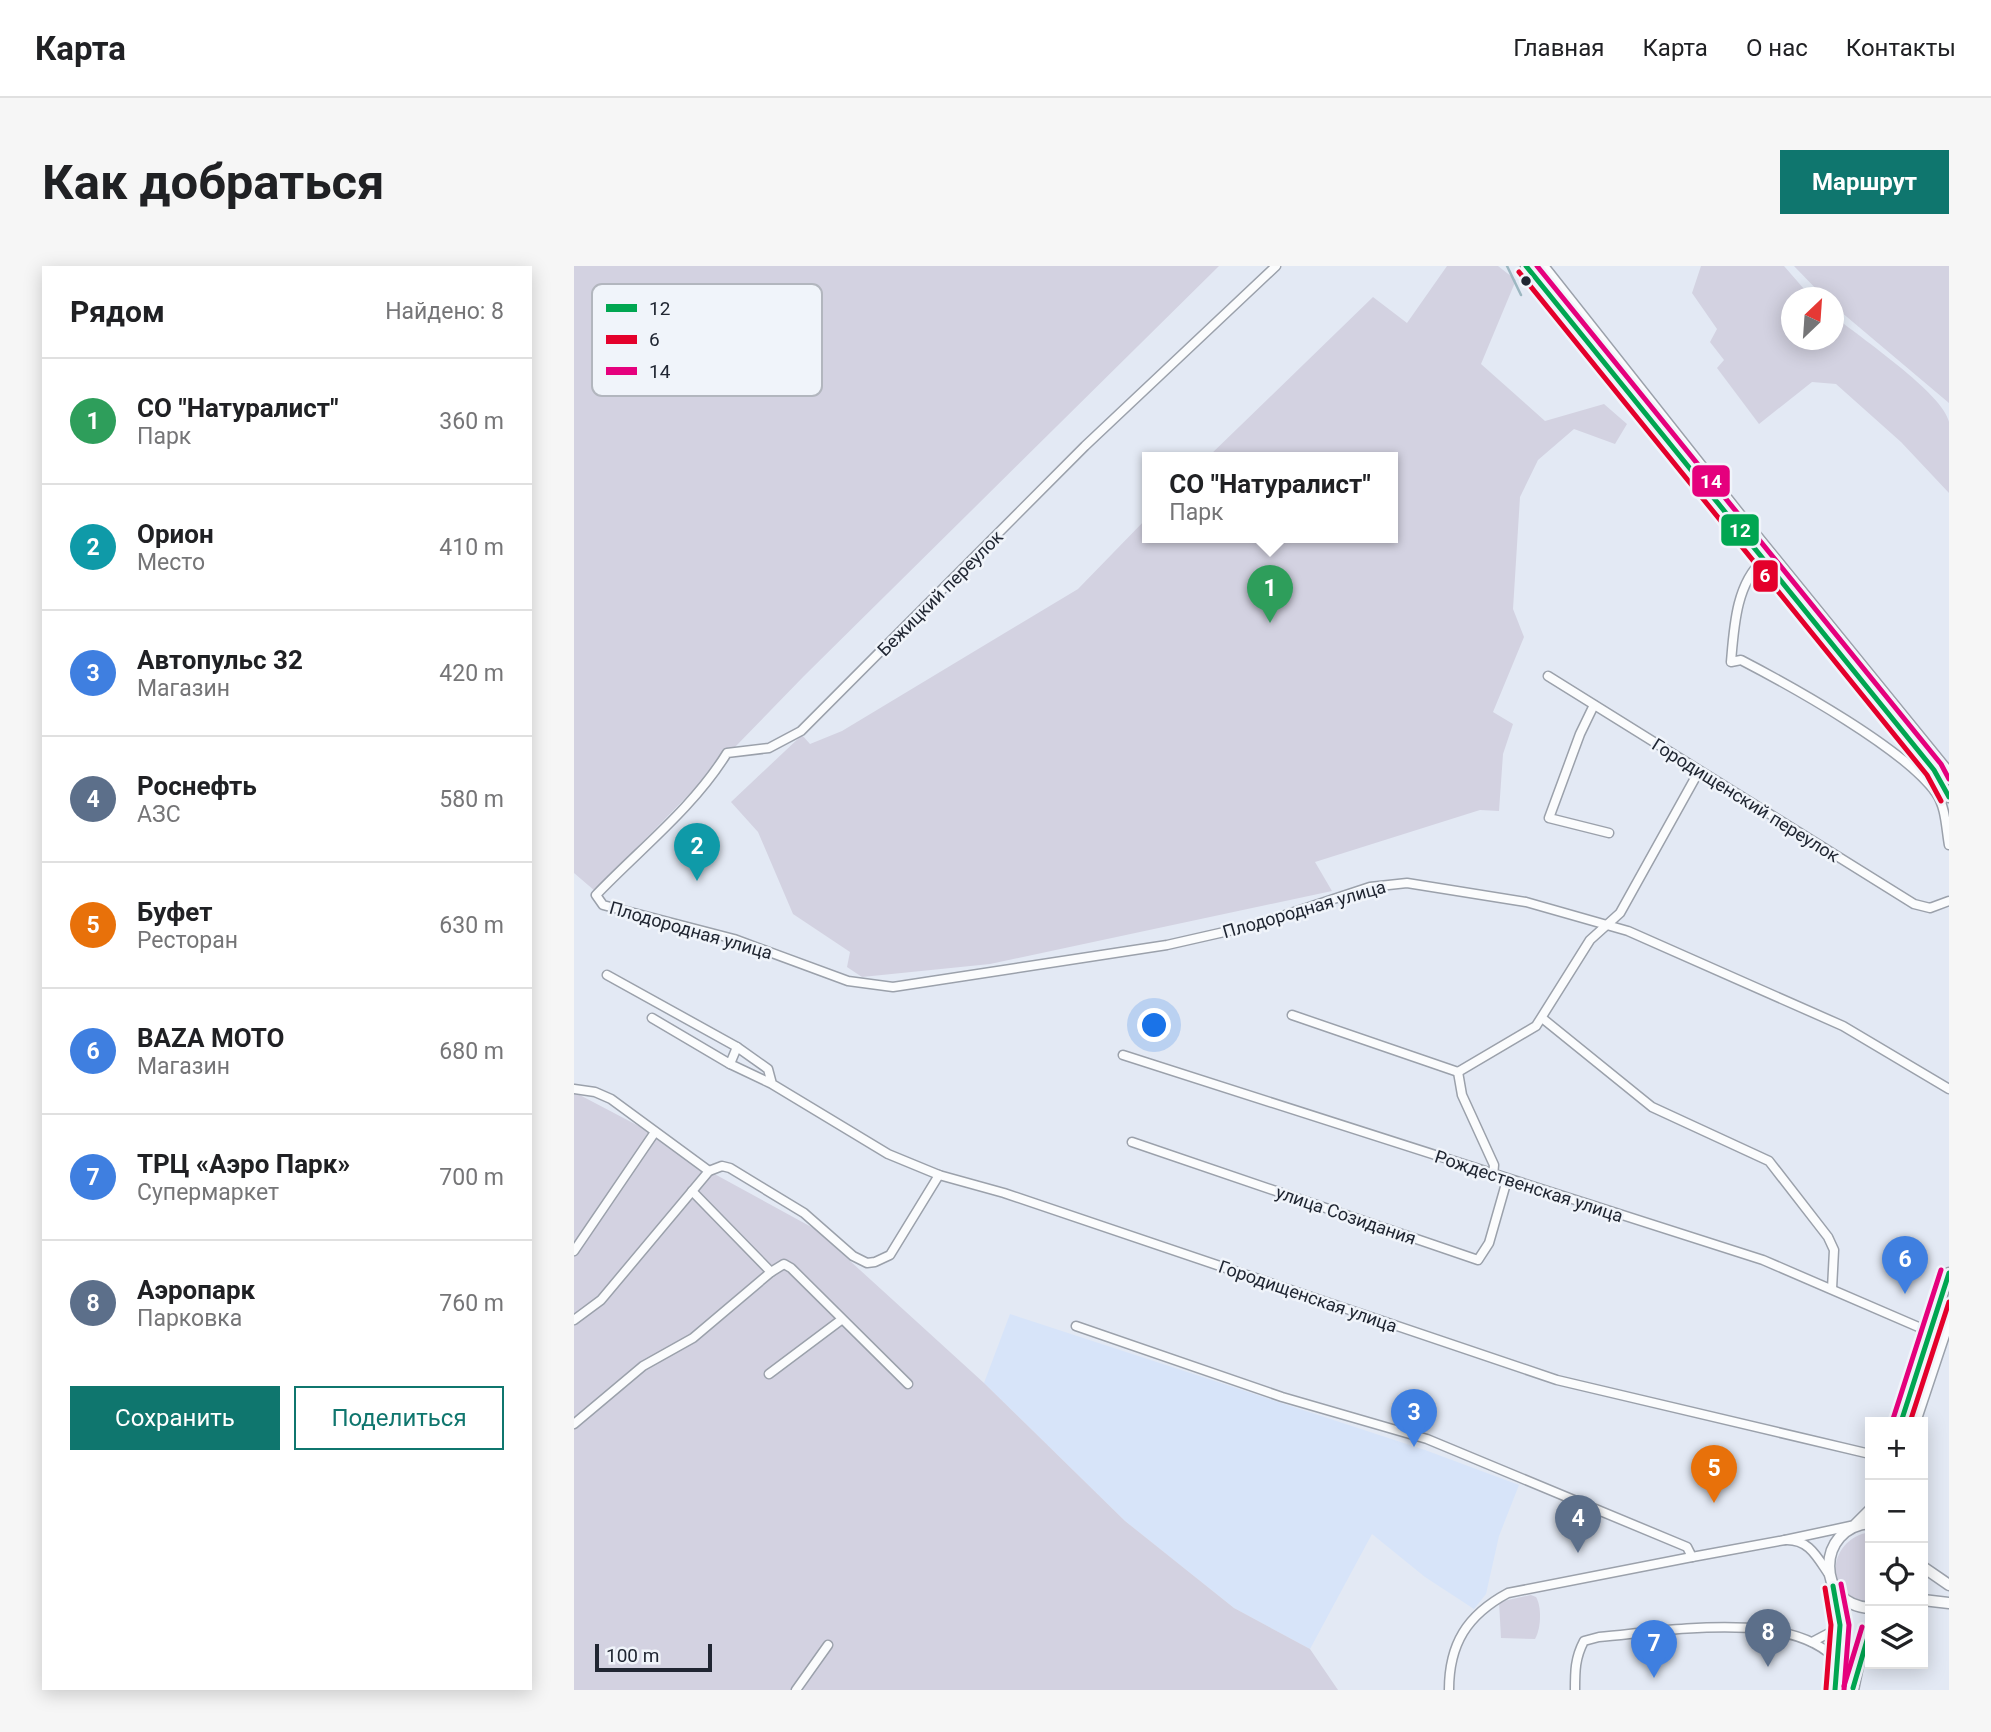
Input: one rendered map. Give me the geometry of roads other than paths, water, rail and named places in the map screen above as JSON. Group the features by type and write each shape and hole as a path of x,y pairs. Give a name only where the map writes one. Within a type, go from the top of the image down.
{"main road":[{"path":"1526,266 1934,770 1949,797"},
{"path":"1543,266 1754,533 1949,773"},
{"path":"1903,1417 1949,1273"},
{"path":"1917,1417 1949,1320"},
{"path":"1835,1690 1839,1663 1840,1616 1828,1573 1828,1558 1833,1544 1865,1515"},
{"path":"1855,1525 1865,1523"},
{"path":"1928,1570 1949,1585"},
{"path":"1833,1586 1850,1604 1865,1607"},
{"path":"1928,1601 1949,1603"},
{"path":"1853,1690 1865,1643"}],"street":[{"name":"Бежицкий переулок","path":"596,895 623,865 670,824 709,781 727,753 769,748 801,731 1085,446 1276,266"},
{"path":"1763,560 1746,578 1734,628 1731,662 1741,660 1766,673 1896,755 1936,792 1949,845"},
{"name":"Городищенский переулок","path":"1548,676 1914,904 1930,908 1949,901"},
{"path":"1594,705 1580,734 1549,818 1609,833"},
{"path":"1292,1015 1458,1072 1511,1043 1536,1026 1590,940 1626,904 1699,771"},
{"name":"Плодородная улица","path":"596,895 608,908 734,939 848,981 893,987 1167,945 1255,925 1386,883 1407,883 1504,898 1608,924 1843,1026 1949,1089"},
{"name":"Городищенская улица","path":"607,975 737,1047 768,1069 772,1084"},
{"name":"Городищенская улица","path":"652,1018 772,1084 888,1154 939,1174 1017,1197 1557,1380 1865,1451"},
{"path":"1542,1018 1652,1107 1681,1118 1769,1161 1828,1237 1834,1250 1832,1289"},
{"path":"730,1063 737,1047"},
{"name":"Рождественская улица","path":"1123,1055 1493,1176 1763,1260 1930,1332"},
{"path":"1458,1072 1462,1096 1494,1165 1493,1176"},
{"path":"574,1089 604,1095 709,1171"},
{"path":"574,1251 655,1132"},
{"name":"улица Созидания","path":"1132,1142 1478,1260 1489,1243 1507,1180"},
{"path":"574,1320 601,1300 646,1242 709,1171 722,1166 730,1168 804,1213 853,1256 867,1263 890,1255 939,1174"},
{"path":"692,1191 771,1272"},
{"path":"574,1424 643,1366 693,1338 779,1266 791,1268 908,1384"},
{"path":"769,1374 841,1320"},
{"path":"1076,1326 1282,1397 1427,1439 1687,1547 1692,1557"},
{"path":"1449,1690 1449,1669 1457,1640 1470,1619 1508,1593 1855,1525"},
{"path":"1784,1540 1801,1541 1809,1546 1828,1573"},
{"path":"1812,1642 1831,1632 1840,1616"},
{"path":"1575,1690 1575,1660 1584,1641 1590,1638 1744,1625 1812,1642 1831,1653 1839,1663"},
{"path":"796,1690 828,1645"}],"waterway":[{"path":"1507,266 1521,295"}],"place":[{"name":"СО \"Натуралист\"","path":"1270,623"},
{"name":"Орион","path":"697,881"},
{"name":"BAZA MOTO","path":"1905,1294"},
{"name":"Автопульс 32","path":"1414,1447"},
{"name":"Буфет","path":"1714,1503"},
{"name":"Роснефть","path":"1578,1553"},
{"name":"Аэропарк","path":"1768,1667"},
{"name":"ТРЦ «Аэро Парк»","path":"1654,1678"}]}
